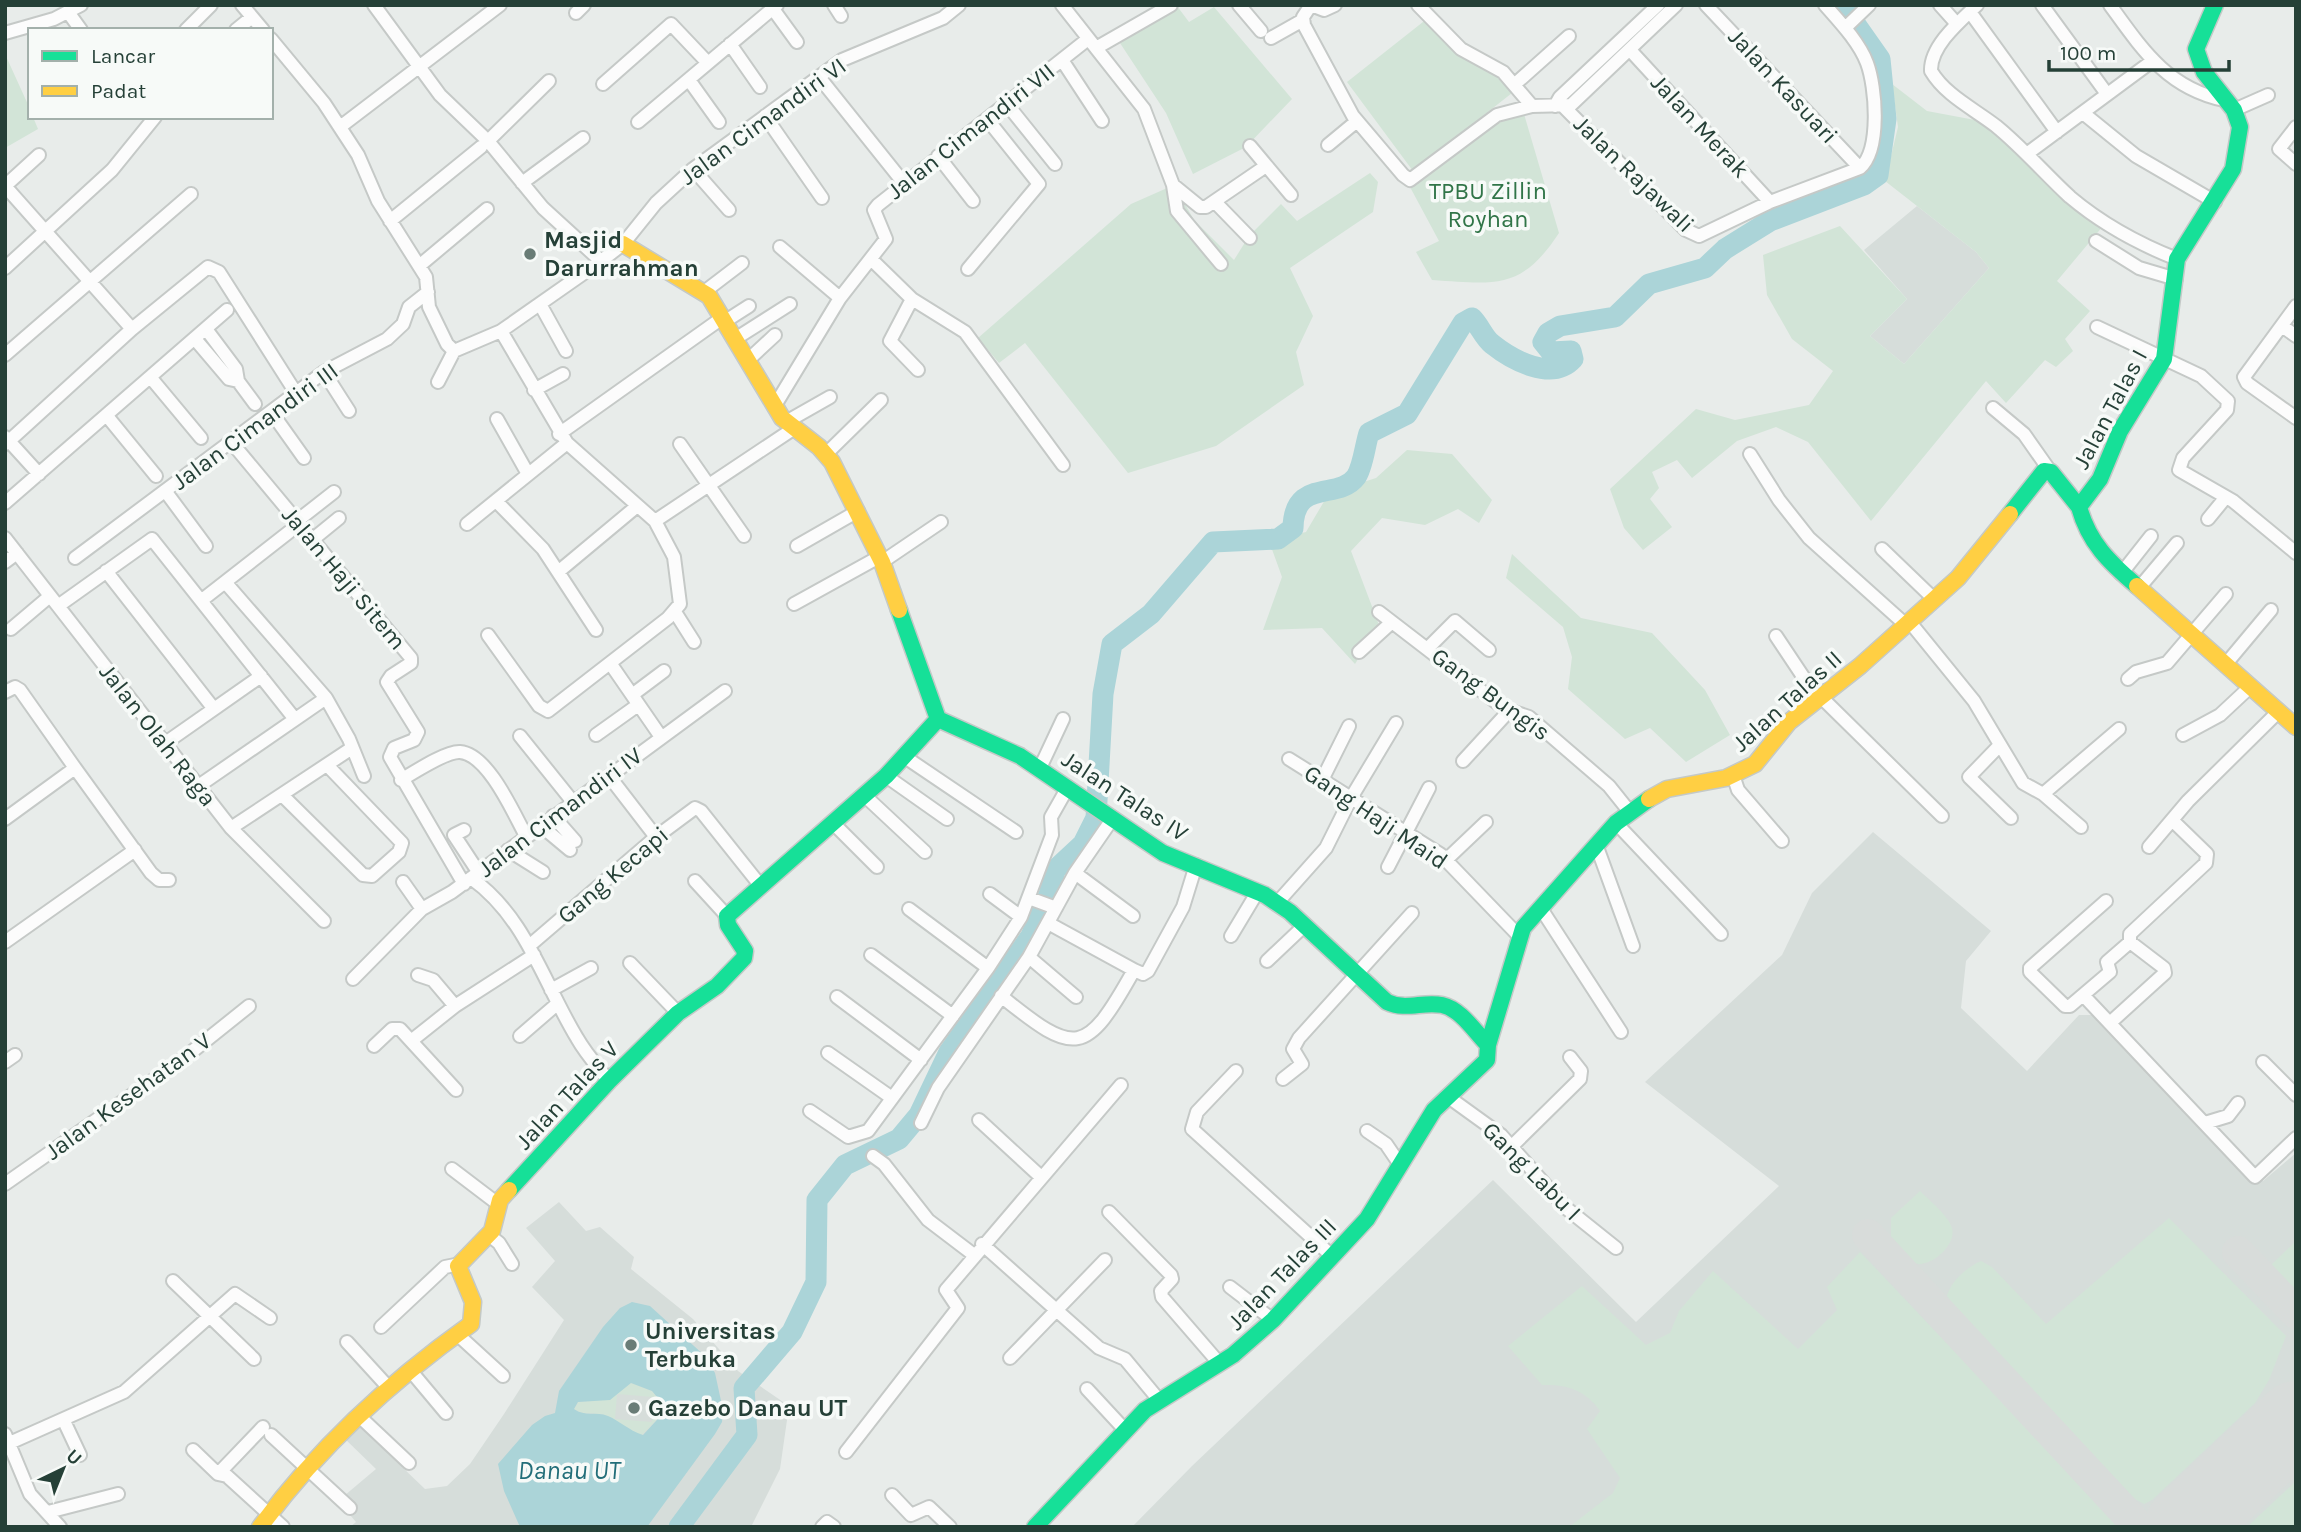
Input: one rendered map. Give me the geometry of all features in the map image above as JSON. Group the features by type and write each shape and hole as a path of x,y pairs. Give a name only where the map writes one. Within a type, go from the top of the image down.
{"street":[{"path":"5,33 81,5"},
{"path":"188,28 211,5"},
{"path":"242,5 261,28"},
{"path":"373,5 419,70 484,144 543,208 601,261"},
{"path":"340,127 419,70 500,5"},
{"name":"Jalan Cimandiri VI","path":"454,351 501,331 601,261 623,244 656,203 693,169 842,60 943,18 959,5"},
{"path":"1062,5 1144,109 1173,185 1177,211 1221,264"},
{"path":"1239,5 1266,34 1303,20 1311,5 1324,10 1335,5"},
{"path":"1418,5 1461,49 1497,68 1532,106"},
{"path":"1555,107 1560,97 1658,5"},
{"path":"1303,20 1357,121 1410,180 1497,116 1532,106 1555,107 1630,50 1676,5"},
{"name":"Jalan Kasuari","path":"1706,5 1860,167"},
{"path":"1825,5 1847,26 1867,63 1875,121 1869,156 1860,167"},
{"path":"1940,5 1957,23"},
{"path":"2042,5 2107,94"},
{"path":"2110,5 2151,62 2188,86 2229,105 2267,95"},
{"path":"2057,132 1973,9 1957,23 1933,58 1931,71 1946,90 2028,153 2071,197 2103,221 2141,244 2177,259 2215,202 2233,169 2238,150 2239,127 2229,105 2204,72 2196,49 2215,5"},
{"name":"Jalan Cimandiri VII","path":"774,407 840,298 886,239 874,210 904,182 1062,60 1169,6"},
{"path":"638,122 775,7 797,42"},
{"path":"1847,26 1863,8"},
{"path":"68,12 80,28"},
{"path":"238,28 252,17"},
{"path":"603,84 671,24 708,63"},
{"path":"1514,85 1569,36"},
{"path":"273,42 340,127 390,221 426,277 429,307 447,344 454,351 438,382"},
{"path":"730,44 760,87"},
{"name":"Jalan Merak","path":"1630,50 1770,202"},
{"path":"1062,60 1102,121"},
{"path":"2028,153 2151,62"},
{"path":"819,77 904,182"},
{"path":"690,80 719,122"},
{"path":"390,221 484,144 549,81"},
{"path":"1006,103 1055,164"},
{"name":"Jalan Rajawali","path":"1555,107 1693,235 1699,236 1770,202 1860,167"},
{"path":"2083,113 2136,156 2215,202"},
{"path":"765,116 822,198"},
{"path":"5,268 112,170 153,119"},
{"path":"968,269 1039,184 987,119"},
{"path":"1328,145 1357,121"},
{"path":"2296,127 2279,149 2296,164"},
{"path":"522,183 583,138"},
{"path":"1250,146 1290,195"},
{"path":"39,155 5,186 132,329"},
{"path":"938,156 973,201"},
{"path":"1173,185 1200,207 1215,202 1266,166"},
{"path":"693,169 729,210"},
{"path":"5,355 191,194"},
{"path":"1215,202 1250,238"},
{"path":"419,266 487,209"},
{"path":"2096,241 2139,268 2176,279"},
{"path":"623,244 704,292 774,407 790,426 826,454 858,511 881,560 938,719 886,776 727,916 695,881"},
{"path":"780,247 840,298"},
{"name":"Jalan Talas I","path":"2177,259 2164,359 2120,431 2100,479 2079,507 2094,543 2121,574 2296,727"},
{"path":"872,260 912,299 959,327 971,338 1063,465"},
{"path":"704,292 742,263"},
{"path":"39,474 6,441 132,329 208,267 219,272 296,393"},
{"name":"Jalan Cimandiri III","path":"75,558 324,372 387,339 403,324 409,307 428,292"},
{"path":"912,299 890,341 918,370"},
{"path":"540,304 566,351"},
{"path":"735,339 790,304"},
{"path":"467,524 527,474 563,438 723,320 749,306"},
{"path":"2296,306 2244,377 2246,383 2296,418"},
{"path":"5,503 227,310"},
{"path":"2281,326 2296,336"},
{"path":"2098,327 2208,380 2228,401 2227,410 2183,458 2179,468 2181,472 2226,497 2296,553"},
{"path":"206,329 236,369 238,381 256,404"},
{"path":"488,635 544,710 548,711 675,612 680,604 674,557 655,521 636,507 563,438 501,331"},
{"path":"747,361 775,335"},
{"path":"195,339 229,379 238,381"},
{"path":"324,372 349,411"},
{"path":"534,390 562,374"},
{"path":"151,378 201,438"},
{"path":"655,521 710,487 830,397"},
{"path":"826,454 881,400"},
{"path":"1993,408 2024,434 2079,507"},
{"path":"272,413 304,458"},
{"path":"107,416 156,476"},
{"path":"497,419 527,474"},
{"name":"Jalan Haji Sitem","path":"232,443 293,526 312,540 411,658 411,663 387,682 418,732 414,740 391,752 390,757 401,780 471,878 494,895 532,951 557,1004 583,1048 610,1081"},
{"path":"680,444 744,536"},
{"path":"1751,454 1779,500 1809,538 1908,623 1974,701 2026,787 2043,794 2081,827"},
{"name":"Jalan Talas II","path":"1488,1045 1520,937 1540,907 1616,823 1629,811 1667,789 1733,775 1755,764 1789,722 1958,579 2038,478 2045,471 2050,471"},
{"path":"166,492 206,546"},
{"path":"202,600 334,492"},
{"path":"2208,519 2226,497"},
{"path":"496,501 536,541 596,630"},
{"path":"558,572 636,507"},
{"path":"797,546 858,511"},
{"path":"312,540 339,518"},
{"path":"794,604 881,560 941,522"},
{"path":"2121,574 2151,536"},
{"name":"Jalan Olah Raga","path":"5,538 231,828 324,920"},
{"path":"11,629 106,571 152,539 294,718"},
{"path":"2138,587 2177,543"},
{"path":"1882,549 1934,600"},
{"path":"5,562 17,553"},
{"path":"106,571 214,709"},
{"path":"225,582 326,698 364,776"},
{"path":"2128,679 2136,672 2167,663 2192,637 2226,593"},
{"path":"2225,665 2271,610"},
{"path":"675,612 694,642"},
{"name":"Gang Bungis","path":"1380,612 1508,711 1529,716 1609,786 1629,811"},
{"path":"1428,648 1455,621 1489,650"},
{"path":"1359,652 1392,622"},
{"path":"1776,636 1819,698 1942,816"},
{"name":"Jalan Cimandiri IV","path":"353,979 422,909 471,878 661,737 610,663"},
{"path":"596,735 664,671"},
{"path":"164,744 261,676"},
{"path":"5,692 15,687 20,690 157,879 169,880"},
{"path":"2183,735 2220,715 2250,687"},
{"path":"661,737 725,691"},
{"path":"198,787 326,698"},
{"path":"1463,761 1508,711"},
{"path":"2149,847 2277,713"},
{"name":"Jalan Talas IV","path":"938,719 990,741 1040,768 1163,853 1258,891 1278,903 1392,1005 1449,1007 1488,1045"},
{"path":"1040,768 1063,719"},
{"path":"1278,903 1317,862 1396,723"},
{"path":"1322,780 1349,726"},
{"path":"2043,794 2119,729"},
{"path":"520,736 573,802"},
{"path":"1999,746 1969,776 2011,818"},
{"path":"231,828 352,748"},
{"path":"401,780 450,754 465,754 485,767 493,776 526,836"},
{"path":"905,757 1016,832"},
{"name":"Gang Haji Maid","path":"1289,759 1446,860 1520,937"},
{"path":"282,795 363,875 372,876 399,852 402,843 327,765"},
{"path":"5,819 75,768"},
{"path":"1733,775 1738,790 1782,841"},
{"path":"610,776 656,837"},
{"path":"886,776 947,819"},
{"path":"810,1111 848,1137 868,1130 953,1017 1021,917 1052,835 1051,817 1068,787"},
{"path":"1388,867 1429,788"},
{"path":"864,795 925,852"},
{"name":"Gang Kecapi","path":"411,1041 532,951 656,837 692,809 698,808 760,885"},
{"path":"540,825 572,846 553,816"},
{"path":"921,1122 938,1088 1030,957 1048,923 1051,906 1110,816"},
{"path":"2106,901 2030,968 2030,972 2060,1004 2070,1006 2110,972 2108,962 2130,942 2130,934 2207,861 2207,855 2172,820"},
{"path":"1446,860 1486,822"},
{"path":"833,823 877,867"},
{"path":"1616,823 1721,934"},
{"path":"464,830 454,835 471,878"},
{"path":"1597,847 1633,946"},
{"path":"5,942 135,850"},
{"path":"508,850 543,872"},
{"path":"1048,923 1143,974 1148,971 1183,907 1196,865"},
{"path":"1075,873 1133,916"},
{"path":"404,882 422,909"},
{"path":"1231,936 1258,891"},
{"path":"990,894 1021,917"},
{"path":"1029,898 1051,906"},
{"path":"1540,907 1622,1032"},
{"path":"909,909 988,968"},
{"path":"1283,1079 1303,1062 1293,1049 1294,1044 1412,913"},
{"name":"Jalan Talas V","path":"460,1264 489,1235 498,1204 610,1081 678,1013 717,986 744,958 745,951 728,925 727,916"},
{"path":"1267,961 1304,926"},
{"path":"2111,1022 2165,973 2164,968 2130,942"},
{"path":"871,956 953,1017"},
{"path":"1030,957 1076,997"},
{"path":"630,962 678,1013"},
{"path":"551,990 591,968"},
{"path":"1001,996 1053,1035 1068,1041 1080,1039 1112,1010 1133,970"},
{"path":"418,975 433,980 455,1006"},
{"path":"2083,995 2255,1177 2296,1138"},
{"path":"837,997 921,1059"},
{"path":"520,1036 557,1004"},
{"name":"Jalan Kesehatan V","path":"5,1184 179,1062 249,1006"},
{"path":"374,1046 395,1028 400,1029 456,1090"},
{"name":"Jalan Talas III","path":"1035,1527 1125,1430 1159,1400 1249,1343 1273,1320 1367,1219 1428,1117 1447,1096 1484,1065 1488,1045"},
{"path":"828,1053 892,1098"},
{"path":"1511,1147 1580,1079 1581,1071 1570,1057"},
{"path":"2263,1062 2296,1095"},
{"path":"1236,1071 1197,1112 1192,1129 1332,1256"},
{"path":"846,1452 958,1308 945,1291 1121,1084"},
{"name":"Gang Labu I","path":"1447,1096 1483,1120 1558,1200 1616,1248"},
{"path":"2205,1123 2228,1116 2238,1103"},
{"path":"979,1120 1041,1177"},
{"path":"1367,1131 1386,1144 1401,1166"},
{"path":"873,1156 884,1164 928,1220 978,1249 1058,1310 1099,1348 1125,1359 1159,1400"},
{"path":"452,1169 498,1204"},
{"path":"1109,1212 1171,1275 1172,1279 1161,1292 1162,1297 1219,1363"},
{"path":"489,1235 499,1243 512,1264"},
{"path":"1010,1358 1105,1260"},
{"path":"265,1521 306,1470 358,1415 410,1370 471,1324 474,1310 458,1271 460,1264 445,1267 381,1327"},
{"path":"173,1281 208,1318 254,1359"},
{"path":"1230,1287 1273,1320"},
{"path":"60,1527 30,1494 6,1441 64,1421 134,1385 236,1293 270,1318"},
{"path":"457,1334 503,1376"},
{"path":"347,1342 389,1388"},
{"path":"410,1370 446,1412"},
{"path":"1087,1389 1125,1430"},
{"path":"358,1415 409,1463"},
{"path":"64,1421 80,1455"},
{"path":"218,1474 267,1431 350,1508"},
{"path":"193,1450 218,1474 228,1476 265,1521 283,1527"},
{"path":"48,1512 118,1494"},
{"path":"892,1495 911,1515 930,1508 950,1527"},
{"path":"822,1527 827,1522 834,1527"}],"shaded area":[{"path":"1917,206 1976,252 1989,268 1904,364 1870,336 1907,299 1864,250"},
{"path":"1873,832 1991,931 1966,961 1961,1008 2027,1071 2079,1015 2106,1015 2263,1181 2296,1153 2296,1527 1132,1527 1192,1466 1493,1180 1636,1322 1779,1186 1645,1082 1782,955 1812,893"},
{"name":"Universitas Terbuka","path":"559,1202 586,1231 600,1227 634,1257 631,1269 693,1319 738,1371 789,1406 780,1469 751,1527 350,1527 356,1522 338,1501 376,1469 344,1438 366,1416 400,1449 402,1467 425,1489 447,1486 470,1464 504,1414 564,1320 532,1287 555,1261 526,1228"}],"green space":[{"path":"1177,6 1189,22 1214,7 1292,99 1246,147 1193,174 1166,113 1120,43"},
{"path":"1428,18 1456,53 1491,67 1512,93 1413,171 1347,82"},
{"path":"5,54 28,105 28,119 34,119 38,129 5,148"},
{"path":"1892,84 1927,111 1975,120 2104,216 2103,226 2057,281 2090,311 2065,339 2073,351 2056,367 2045,360 2006,403 1986,381 1871,521 1808,442 1776,427 1737,441 1692,478 1677,460 1652,472 1659,488 1650,499 1672,527 1643,550 1624,528 1610,489 1696,409 1735,420 1809,405 1833,371 1792,339 1767,295 1763,255 1840,226 1907,299 1870,336 1904,364 1989,268 1976,252 1885,181 1898,127"},
{"name":"TPBU Zillin Royhan","path":"1524,114 1559,233 1532,265 1505,280 1432,280 1416,252 1439,241 1410,187 1505,116"},
{"path":"1370,173 1378,182 1373,212 1290,268 1313,316 1296,352 1304,385 1216,446 1128,473 1025,343 999,363 978,338 1131,204 1174,185 1194,220 1234,260 1249,236 1281,204 1297,221"},
{"path":"1407,450 1452,454 1492,500 1479,523 1458,509 1425,525 1382,518 1351,551 1379,625 1355,664 1322,628 1263,630 1282,577 1269,541 1306,532 1329,493 1376,478"},
{"path":"1512,554 1581,618 1652,633 1705,690 1730,735 1686,762 1650,728 1625,739 1568,689 1572,657 1563,627 1506,578"},
{"path":"1920,1191 1947,1218 1952,1235 1941,1254 1920,1264 1908,1259 1891,1241 1891,1218"},
{"path":"2169,1218 2286,1336 2269,1380 2255,1403 2152,1500 2144,1504 2135,1499 1953,1306 1947,1296 1960,1275 1981,1261 1992,1267 2046,1324"},
{"path":"2296,1241 2296,1290 2271,1265"},
{"path":"1860,1252 2113,1518 2117,1527 1569,1527 1613,1493 1620,1478 1587,1429 1600,1411 1582,1393 1559,1386 1542,1385 1508,1346 1582,1286 1646,1345 1670,1333 1679,1311 1713,1271 1798,1349 1837,1310 1827,1287"},
{"path":"631,1383 652,1391 667,1409 642,1435 607,1416 582,1413 574,1409 578,1402 610,1399","holes":["617,1394 653,1397 652,1422 615,1419"]},
{"path":"2296,1481 2296,1527 2247,1527"}],"water":[{"name":"Danau UT","path":"632,1302 650,1306 705,1356 715,1373 723,1410 722,1422 647,1527 520,1527 504,1491 498,1464 532,1425 555,1413 559,1391 603,1327 620,1308","holes":["631,1383 652,1391 667,1409 643,1435 608,1416 582,1413 574,1409 578,1402 610,1400"]}],"waterway":[{"path":"679,1527 747,1435 744,1388 792,1332 816,1282 817,1200 845,1165 899,1139 919,1115 949,1052 1031,936 1049,895 1055,870 1083,844 1096,818 1103,694 1112,644 1151,614 1213,542 1278,539 1293,528 1295,512 1301,502 1318,492 1348,484 1356,477 1369,433 1407,414 1463,323 1472,318 1489,341 1521,362 1543,369 1564,366 1573,359 1571,351 1551,352 1543,342 1548,333 1560,326 1615,317 1649,284 1705,268 1725,249 1770,221 1864,185 1878,175 1886,119 1880,59 1842,5"}],"taxiway":[{"path":"1868,1235 2139,1527"},
{"path":"2238,1252 2296,1313"}],"runway":[{"path":"2184,1527 2296,1421"}],"traffic: fast":[{"path":"2137,586 2101,551 2088,531 2079,507 2100,479 2120,431 2164,359 2177,259 2233,169 2240,127 2234,110 2204,72 2196,49 2215,5"},
{"path":"2010,514 2044,471 2051,472 2079,507"},
{"path":"899,610 938,719 1020,756 1163,853 1265,895 1290,912 1387,1002 1401,1006 1435,1004 1449,1007 1488,1045"},
{"path":"509,1190 609,1081 678,1013 717,986 744,958 745,951 728,925 727,916 886,776 938,719"},
{"path":"1035,1527 1145,1410 1233,1355 1273,1320 1367,1219 1434,1110 1487,1060 1488,1045 1523,928 1616,823 1649,799"}],"traffic: slow":[{"path":"623,244 709,296 782,418 819,447 832,462 882,562 899,610"},
{"path":"1649,799 1667,789 1726,778 1755,764 1789,722 1860,666 1958,578 2010,514"},
{"path":"2137,586 2296,727"},
{"path":"260,1527 306,1470 357,1417 412,1369 471,1324 473,1302 458,1266 492,1231 500,1200 509,1190"}],"place":[{"name":"Masjid Darurrahman","path":"530,254"},
{"name":"Universitas Terbuka","path":"631,1345"},
{"name":"Gazebo Danau UT","path":"634,1408"}]}
